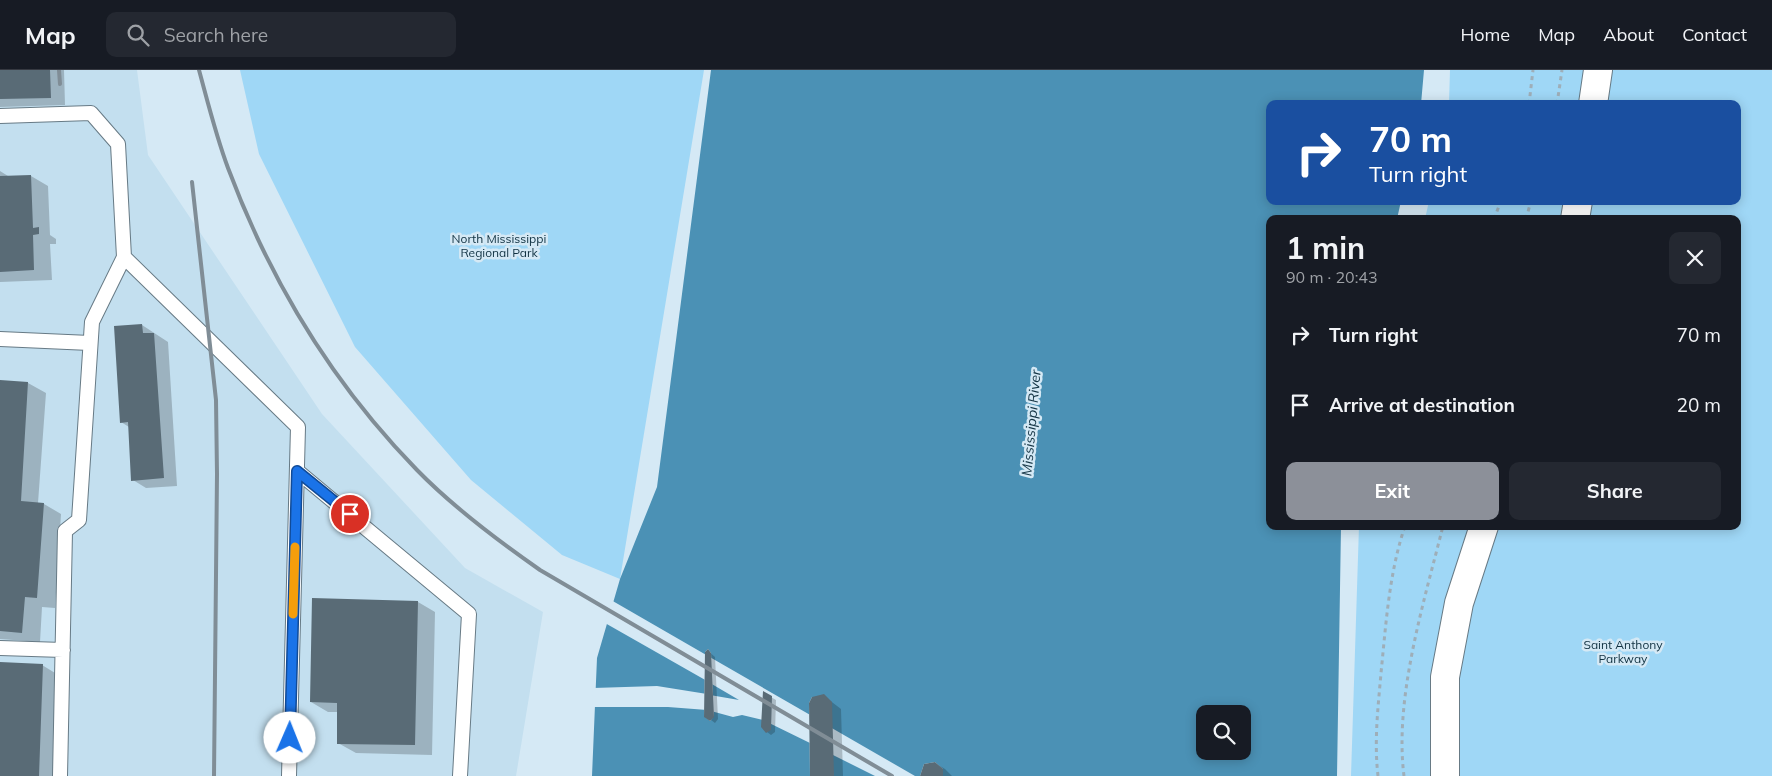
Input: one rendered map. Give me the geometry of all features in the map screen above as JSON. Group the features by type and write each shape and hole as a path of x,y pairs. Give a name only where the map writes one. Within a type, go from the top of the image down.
{"street":[{"path":"1594,100 1598,70"},
{"path":"1445,776 1445,677 1459,603 1483,530"}],"lane":[{"path":"0,116 91,114 118,144 124,257 92,322 79,520 65,531 60,776"},
{"path":"124,257 298,427 289,776"},
{"path":"0,339 90,343"},
{"path":"297,471 469,614 460,776"},
{"path":"0,648 63,650"}],"path":[{"path":"1530,100 1533,70"},
{"path":"1558,100 1562,70"},
{"path":"1378,776 1375,748 1384,641 1397,550 1404,530"},
{"path":"1404,776 1402,732 1406,699 1423,607 1442,530"}],"shaded area":[{"path":"0,70 137,70 148,155 322,414 465,568 543,612 516,776 0,776"}],"green space":[{"name":"North Mississippi Regional Park","path":"240,70 704,70 620,579 562,555 471,480 355,347 259,154"},
{"name":"Saint Anthony Parkway","path":"1450,70 1772,70 1772,776 1351,776 1359,530 1741,530 1741,215 1426,215 1428,205 1741,205 1741,100 1449,100"}],"water":[{"name":"Mississippi River","path":"711,70 1424,70 1421,100 1266,100 1266,205 1400,205 1398,215 1266,215 1266,530 1341,530 1337,776 943,776 943,769 935,762 924,764 920,776 834,776 812,697 809,703 810,776 592,776 597,658 620,579 657,487","holes":["708,649 711,653 714,716 710,721 704,716 705,652"]}],"pier":[{"path":"611,600 708,656 707,681 605,623"},
{"path":"708,656 812,716 812,744 763,720 742,715 733,717 711,711 710,695 739,700 710,683"},
{"path":"657,686 707,694 707,710 668,707 592,707 593,688"},
{"path":"830,727 915,776 875,776 831,754"}],"building":[{"path":"0,70 50,70 51,98 0,99"},
{"path":"31,175 33,228 39,227 39,234 33,235 34,270 0,272 0,176"},
{"path":"142,324 143,333 154,333 164,478 131,481 128,422 120,423 114,326"},
{"path":"0,380 28,382 21,501 44,503 37,598 25,597 22,633 0,631"},
{"path":"312,598 418,601 415,745 337,744 337,703 310,702"},
{"path":"708,649 711,653 714,717 710,721 704,717 705,652"},
{"path":"0,662 43,664 39,776 0,776"},
{"path":"763,691 772,696 771,730 766,733 761,727"},
{"path":"824,694 832,702 834,776 810,776 809,703 812,697"},
{"path":"935,762 943,769 943,776 920,776 924,764"}],"railway":[{"path":"59,70 60,84"},
{"path":"199,70 228,168 263,250 284,290 331,366 386,437 417,470 476,523 540,570 892,776"},
{"path":"192,182 216,400 214,776"}],"slow traffic":[{"path":"293,614 295,547"}],"route":[{"path":"290,738 297,471 350,514"}]}
